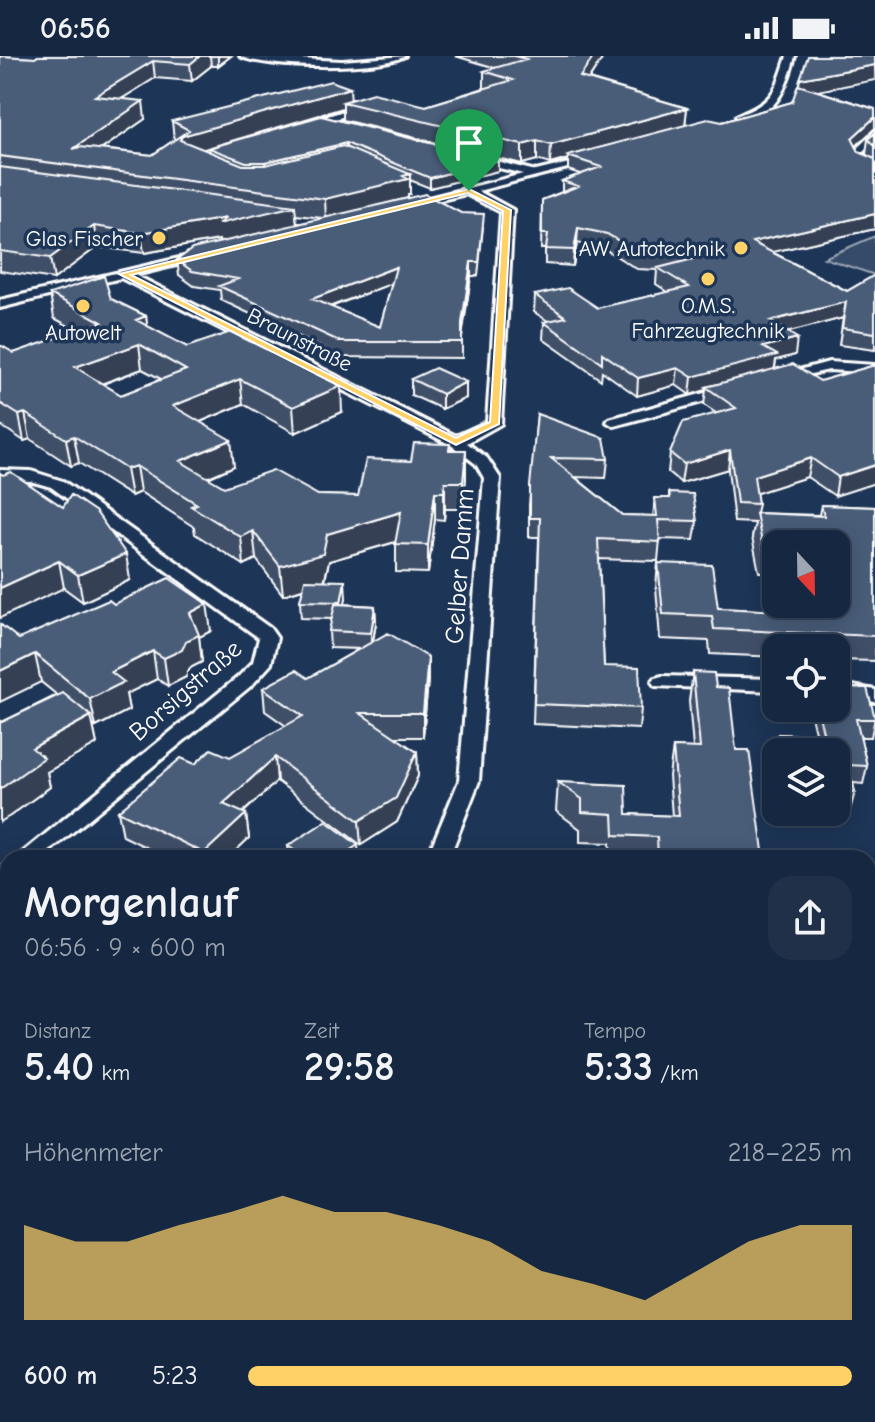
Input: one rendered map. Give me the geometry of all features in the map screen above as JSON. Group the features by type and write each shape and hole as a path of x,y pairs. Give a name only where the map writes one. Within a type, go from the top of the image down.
{"street":[{"path":"244,56 336,64 401,56"},
{"path":"730,121 766,110 777,100 791,56"},
{"path":"291,129 369,106"},
{"path":"320,120 351,128"},
{"path":"875,134 857,153 862,162 875,169"},
{"path":"460,155 537,174"},
{"path":"392,209 612,155"},
{"path":"411,187 437,198"},
{"path":"456,442 494,424 507,210 469,191"},
{"path":"255,213 331,223"},
{"path":"302,231 347,220"},
{"path":"0,304 213,252"},
{"name":"Braunstraße","path":"123,274 456,442"},
{"path":"771,379 829,366 875,369"},
{"path":"614,422 743,387"},
{"name":"Gelber Damm","path":"441,850 469,781 492,478 482,461 456,442"},
{"name":"Borsigstraße","path":"0,475 31,476 57,484 264,632 268,638 262,664 245,681 37,850"},
{"path":"662,682 762,685"},
{"path":"850,692 875,696"}],"shaded area":[{"path":"875,236 875,275 824,258"}],"building":[{"path":"0,56 200,56 190,64 153,61 95,96 143,101 73,149 80,147 152,155 189,130 172,121 331,81 350,88 182,136 180,140 243,165 265,165 343,146 410,174 403,176 408,179 325,199 0,156"},
{"path":"514,56 594,56 580,77 687,108 551,145 537,141 522,145 343,102 373,93 426,106 513,80 484,71 526,59"},
{"path":"808,56 875,56 875,65 800,79"},
{"path":"798,85 875,109 875,117 852,138 859,152 875,159 875,214 752,242 847,291 875,275 875,333 842,328 846,302 770,321 797,338 763,347 777,355 692,377 678,368 638,378 602,353 602,363 544,322 566,317 535,295 568,288 598,308 689,287 658,268 701,257 639,253 607,234 578,228 574,250 546,249 548,234 542,234 542,200 578,186 562,181 601,167 568,156 708,119 722,122 792,102"},
{"path":"321,116 498,160 430,178 346,143 265,162 246,162 209,148"},
{"path":"875,133 875,146 868,139"},
{"path":"0,167 295,206 218,224 226,218 141,233 94,226 50,258 0,251"},
{"path":"425,194 461,213 484,214 479,262 471,262 462,342 341,342 219,286 238,279 192,271 177,260 192,249","holes":["396,267 380,327 312,299"]},
{"path":"104,276 111,299 146,316 136,320 187,347 231,332 341,386 293,407 240,379 173,406 231,440 180,461 224,487 273,470 318,495 358,496 366,459 411,461 414,443 450,444 449,450 466,450 463,482 445,482 444,492 435,492 428,545 395,544 401,512 327,534 323,554 280,566 253,531 241,537 191,506 197,504 136,466 126,469 74,436 66,439 25,413 19,415 0,403 0,346 14,353 102,322 50,294","holes":["139,344 186,370 121,395 75,367"]},
{"path":"793,364 820,381 875,365 875,465 838,477 811,458 754,476 758,504 737,503 730,450 684,464 670,453 683,422 736,408 706,387"},
{"path":"435,368 466,382 442,394 411,379"},
{"path":"537,414 604,438 608,459 551,458 622,515 657,516 655,498 670,498 669,493 693,494 697,521 658,520 660,542 598,539 604,666 639,667 641,708 534,704 540,518 530,518 530,486"},
{"path":"11,472 63,507 71,495 96,512 126,554 78,575 59,561 0,588 0,473"},
{"path":"821,505 875,507 875,636 714,629 712,616 663,614 658,563 712,565 718,608 762,610 762,618 850,618 850,530 762,530 762,543 756,513 824,516"},
{"path":"169,578 207,604 190,613 199,635 186,641 182,650 164,658 153,651 111,672 124,682 90,699 35,654 0,671 0,624 19,639 109,600 114,604"},
{"path":"305,580 345,581 341,602 300,601"},
{"path":"335,604 375,606 371,633 329,631"},
{"path":"388,633 428,657 423,713 360,713 417,752 396,798 359,821 275,757 223,804 246,814 207,850 198,850 118,811 181,758 195,764 211,749 230,757 303,716 263,688 296,670 308,678"},
{"path":"693,672 714,673 716,687 729,688 736,750 749,750 763,850 658,850 657,837 614,835 613,814 582,812 582,799 558,782 626,785 627,814 679,816 673,747 700,748"},
{"path":"850,688 867,688 875,719 856,719 867,766 850,765 850,738 779,738 778,734 824,736 820,722 850,722"},
{"path":"63,693 91,716 32,748 44,758 0,789 0,720 2,722"},
{"path":"850,773 855,792 850,792"},
{"path":"326,821 358,845 350,850 294,850 288,846"}],"place":[{"name":"Glas Fischer","path":"159,238"},
{"name":"AW Autotechnik","path":"741,248"},
{"name":"O.M.S. Fahrzeugtechnik","path":"708,279"},
{"name":"Autowelt","path":"83,306"}],"route":[{"path":"469,191 507,210 494,424 456,442 123,274 331,223 469,191"}]}
